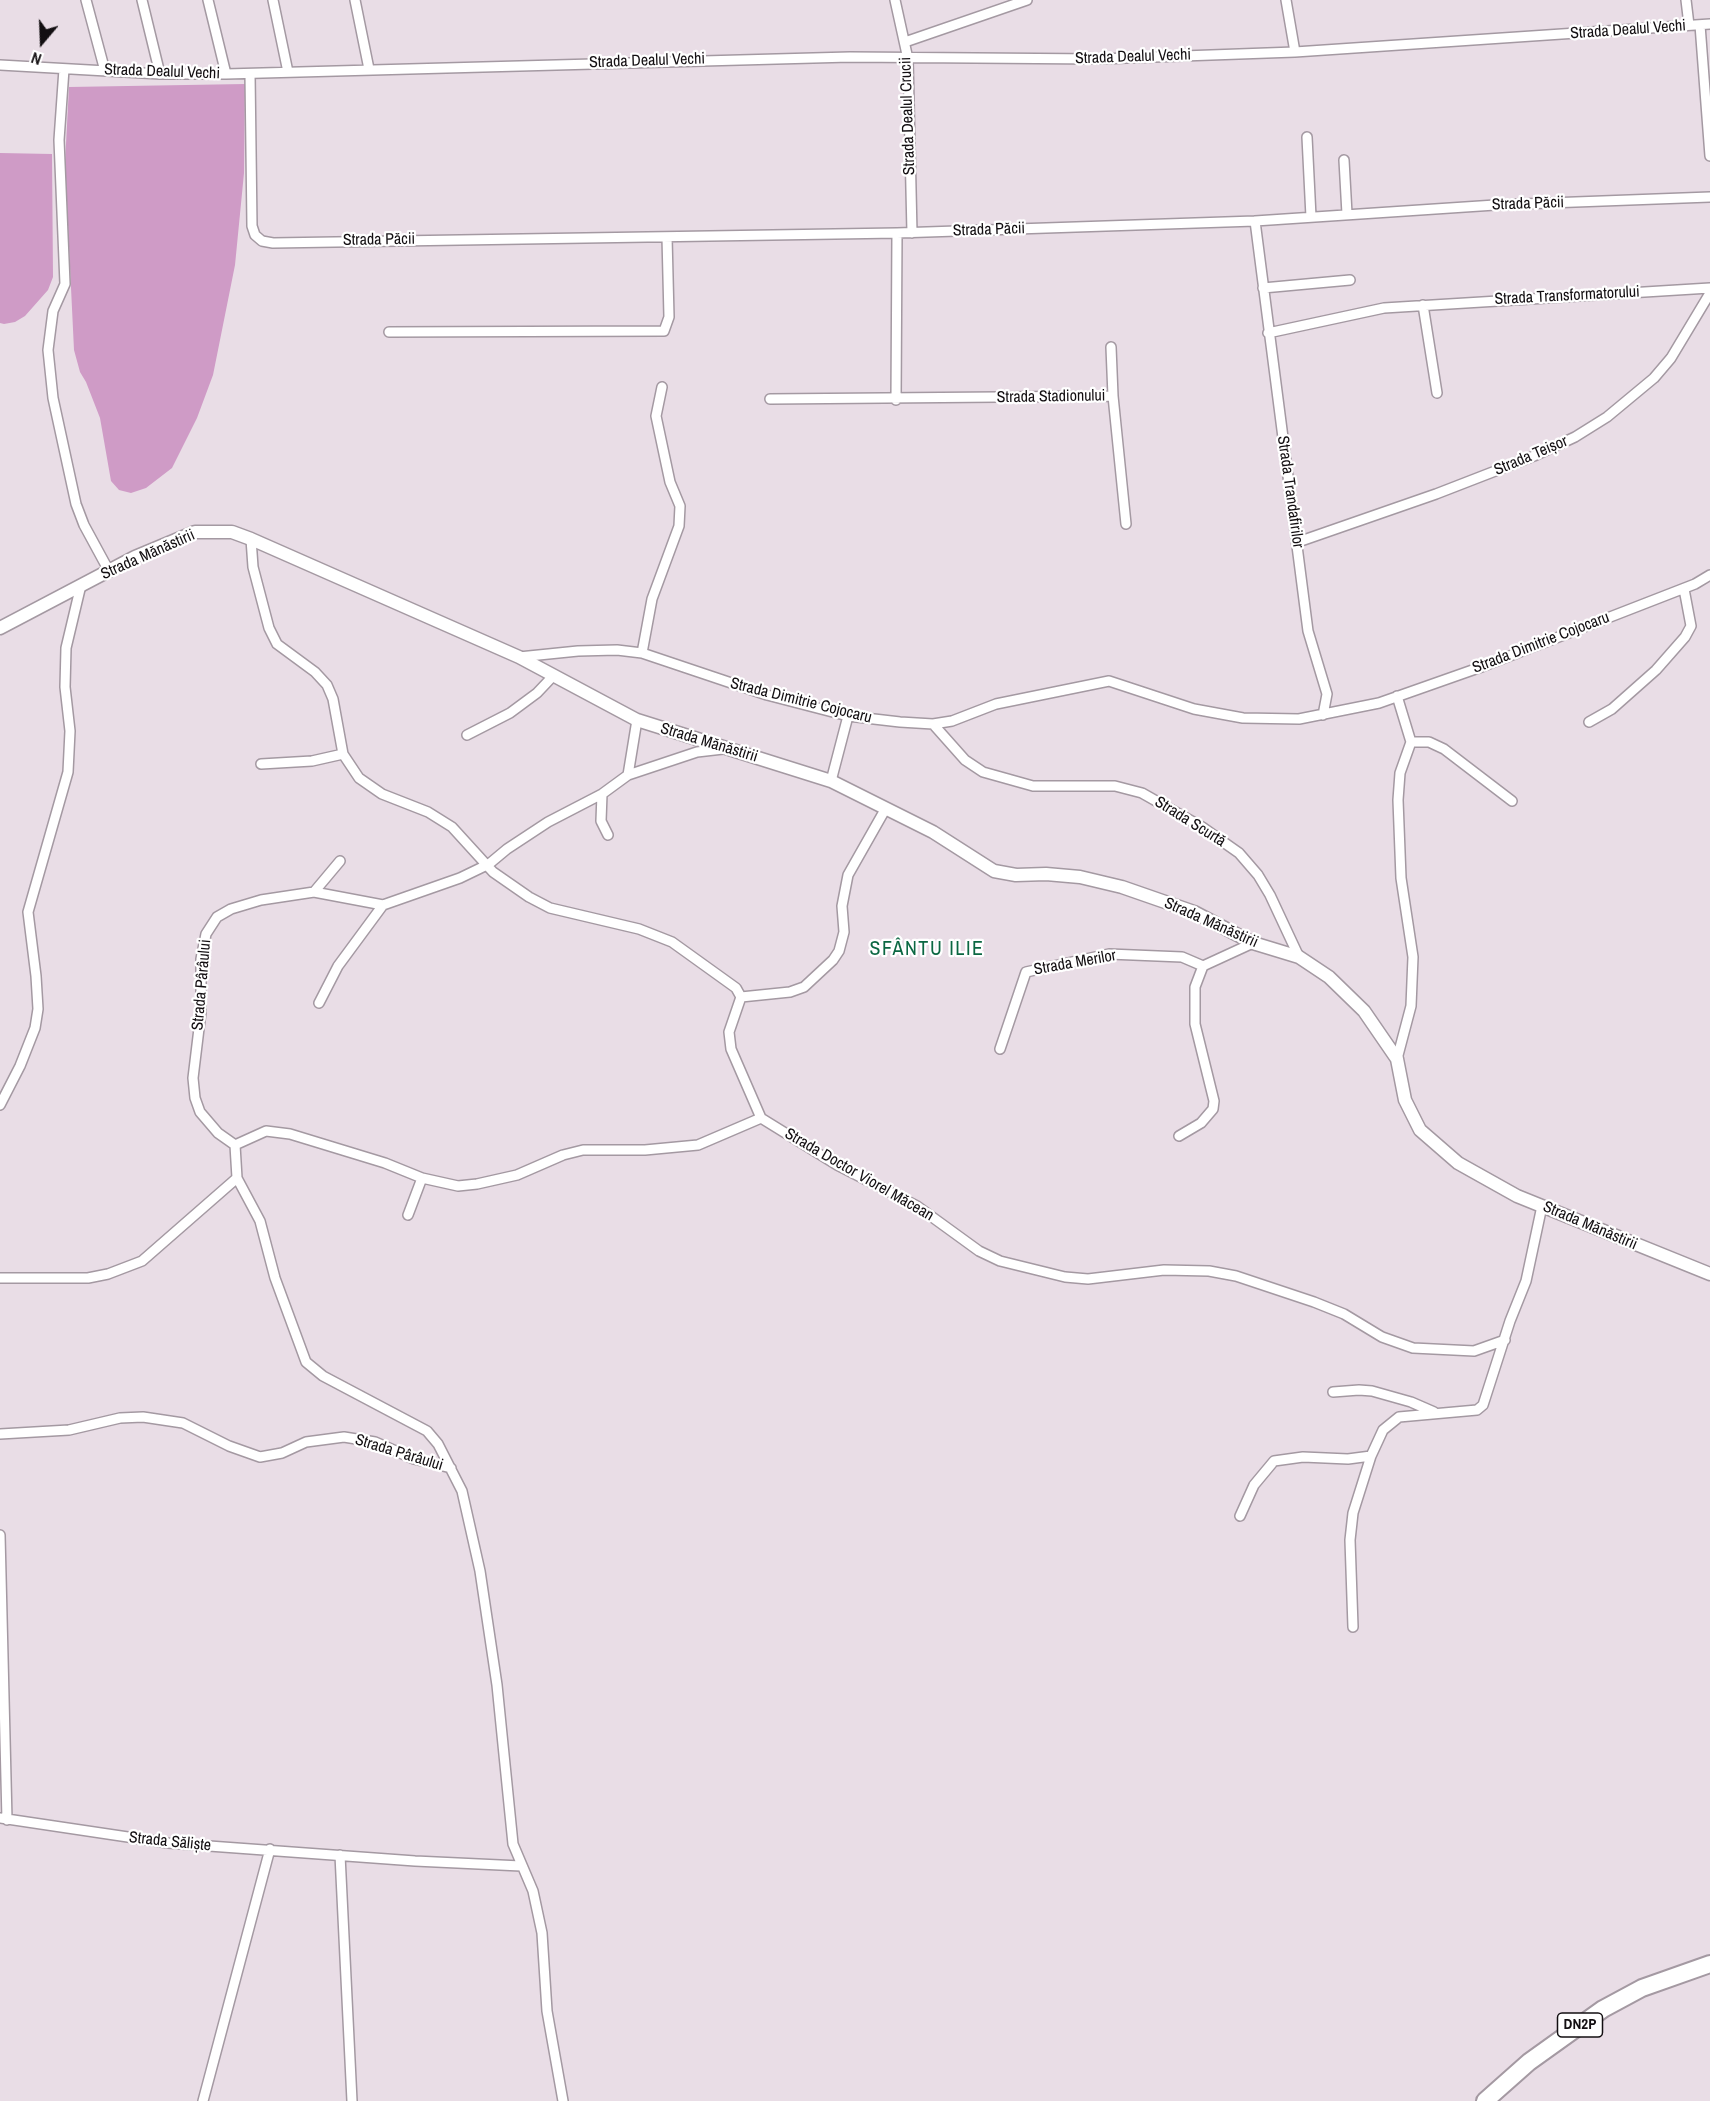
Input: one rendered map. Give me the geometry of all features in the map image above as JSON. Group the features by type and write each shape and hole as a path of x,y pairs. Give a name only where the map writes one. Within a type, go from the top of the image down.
{"highway":[{"name":"DN2P","path":"1485,2101 1529,2062 1603,2009 1642,1988 1710,1964"}],"street":[{"path":"86,0 105,71"},
{"path":"142,0 160,74"},
{"path":"208,0 226,74"},
{"path":"273,0 288,72"},
{"path":"356,0 369,69"},
{"name":"Strada Dealul Crucii","path":"895,0 908,59 912,232"},
{"path":"905,42 1027,0"},
{"path":"1286,0 1295,52"},
{"path":"1686,0 1689,26"},
{"path":"1705,24 1710,156"},
{"name":"Strada Dealul Vechi","path":"0,65 160,74 250,74 850,57 1099,59 1295,52 1705,24"},
{"path":"64,69 59,140 65,278 61,297 52,311 48,350 53,398 76,504 84,525 109,571"},
{"name":"Strada Păcii","path":"250,74 252,226 255,235 261,241 897,233 1255,221 1495,205 1710,196"},
{"path":"1307,137 1311,217"},
{"path":"1344,160 1347,214"},
{"name":"Strada Trandafirilor","path":"1255,221 1308,631 1327,694 1343,711"},
{"path":"896,400 897,233"},
{"path":"388,332 664,331 669,317 667,237"},
{"path":"1263,288 1350,280"},
{"name":"Strada Transformatorului","path":"1268,333 1356,312 1424,305 1710,288"},
{"name":"Strada Teișor","path":"1298,542 1458,486 1575,437 1614,411 1654,378 1671,357 1710,293"},
{"path":"1424,305 1437,393"},
{"path":"1111,347 1113,396"},
{"path":"642,653 652,599 679,526 680,506 670,482 656,416 662,387"},
{"name":"Strada Stadionului","path":"770,399 896,400 1113,396 1126,524"},
{"name":"Strada Mănăstirii","path":"0,628 109,571 195,532 232,532 519,657 637,720 723,749 831,781 933,832 994,871 1016,875 1046,874 1080,878 1122,887 1194,912 1252,943 1299,957 1329,977 1356,1001 1397,1059"},
{"path":"251,539 253,567 269,628 277,644 315,672 327,685 333,699 343,754 359,778 370,787 428,812 452,827 507,884 550,908 639,929 672,942 736,988 741,997 729,1032 731,1049 760,1118 698,1145 656,1150 583,1150 563,1155 517,1175 458,1186 422,1178 341,1149 290,1134 266,1131 234,1145 237,1178 260,1221 275,1278 306,1362 323,1376 427,1431 434,1437 451,1468 469,1514 497,1685 513,1844 533,1891 542,1933 547,2011 563,2101"},
{"name":"Strada Dimitrie Cojocaru","path":"519,657 588,650 642,653 729,684 848,716 933,724 952,721 996,704 1109,681 1194,709 1243,718 1277,721 1343,711 1397,696 1484,666 1683,589 1710,575"},
{"path":"0,1105 20,1066 35,1028 38,1009 28,912 68,772 70,731 65,687 66,648 81,585"},
{"path":"1589,722 1612,710 1648,678 1685,638 1690,626 1683,589"},
{"path":"467,735 510,713 537,693 554,675"},
{"name":"Strada Trandafirilor","path":"1323,715 1327,694"},
{"path":"1397,696 1411,742 1429,742 1444,749 1512,801"},
{"path":"831,781 848,716"},
{"path":"628,775 637,720"},
{"name":"Strada Scurtă","path":"933,724 965,760 994,776 1033,786 1115,786 1142,793 1194,822 1239,853 1258,875 1299,957"},
{"name":"Strada Mănăstirii","path":"1411,742 1400,773 1398,800 1401,878 1413,957 1411,1006 1397,1059 1404,1100 1420,1130 1458,1163 1498,1186 1710,1274"},
{"name":"Strada Pârâului","path":"234,1145 208,1124 195,1098 194,1058 201,1012 201,959 206,934 218,917 231,909 261,900 314,892 383,905 460,878 489,864 548,822 602,794 628,775 697,752 723,749"},
{"path":"261,764 312,761 343,754"},
{"path":"602,794 601,821 608,835"},
{"path":"741,997 790,992 804,987 833,960 839,951 844,932 842,906 848,875 886,808"},
{"path":"314,892 340,861"},
{"path":"319,1003 338,966 383,905"},
{"path":"1179,1136 1210,1116 1214,1101 1195,1024 1195,987 1203,966 1252,943"},
{"name":"Strada Merilor","path":"999,1049 1026,972 1109,954 1182,957 1203,966"},
{"name":"Strada Doctor Viorel Măcean","path":"760,1118 837,1165 917,1206 980,1251 1013,1266 1088,1279 1164,1270 1209,1271 1247,1279 1314,1302 1344,1314 1382,1337 1413,1348 1474,1351 1505,1340"},
{"path":"0,1278 88,1278 126,1268 142,1261 237,1178"},
{"path":"408,1215 422,1178"},
{"path":"1353,1627 1350,1540 1353,1513 1371,1456 1389,1422 1399,1417 1477,1410 1483,1406 1526,1281 1542,1206"},
{"path":"1333,1392 1372,1391 1411,1402 1436,1413"},
{"name":"Strada Pârâului","path":"0,1434 69,1430 120,1418 143,1417 183,1423 229,1446 260,1457 272,1456 306,1442 344,1437 375,1442 414,1459 451,1468"},
{"path":"1240,1516 1254,1485 1274,1461 1303,1457 1348,1459 1371,1456"},
{"path":"0,1535 3,1819"},
{"name":"Strada Săliște","path":"3,1819 168,1843 521,1866"},
{"path":"204,2101 270,1849"},
{"path":"340,1855 352,2101"}],"shaded area":[{"path":"245,84 244,173 235,265 213,375 197,418 172,468 146,488 131,493 119,490 111,481 100,418 80,372 74,350 65,163 69,87"},
{"path":"0,153 52,154 53,277 48,290 25,316 15,322 4,324 0,323"}],"district":[{"name":"SFÂNTU ILIE","path":"927,950"}]}
